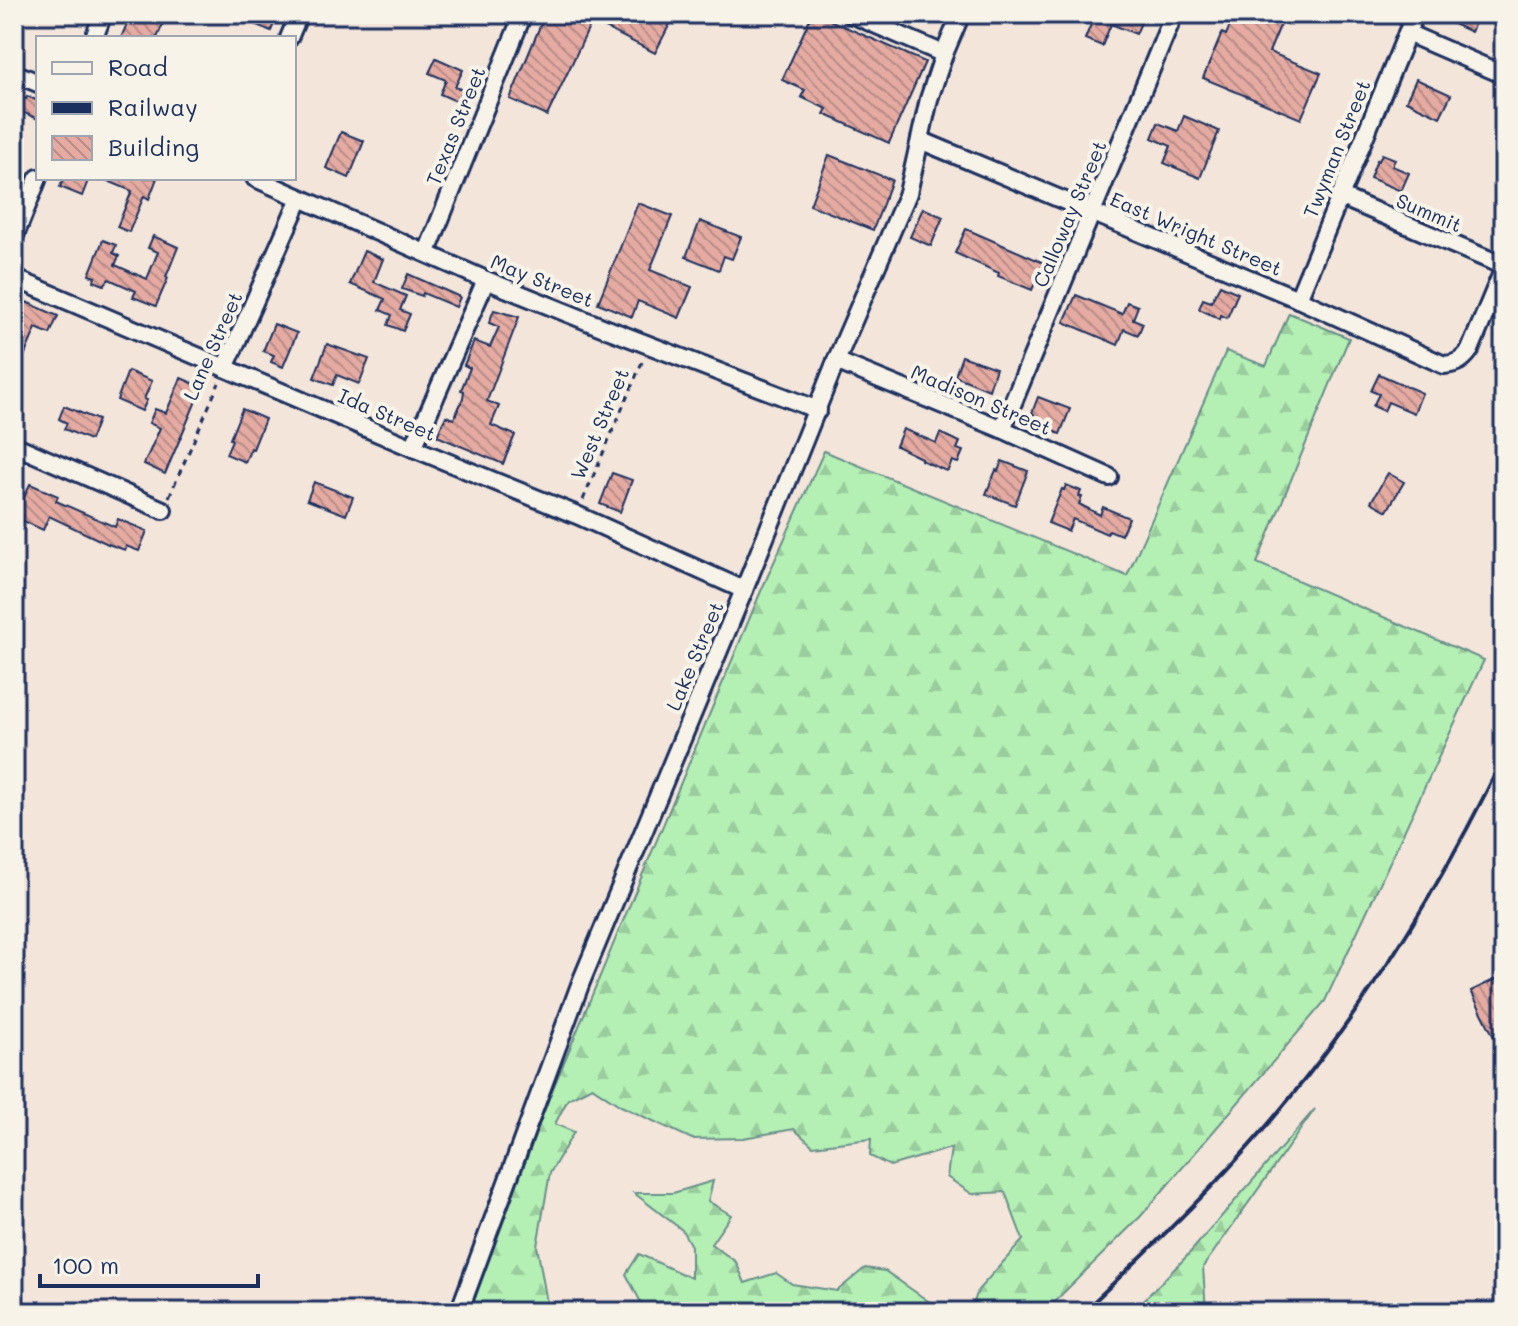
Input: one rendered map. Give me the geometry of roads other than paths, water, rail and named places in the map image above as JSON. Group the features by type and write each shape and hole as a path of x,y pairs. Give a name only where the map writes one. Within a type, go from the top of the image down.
{"street":[{"path":"95,36 103,14"},
{"path":"290,36 299,14"},
{"name":"Texas Street","path":"427,252 523,14"},
{"path":"851,14 944,54"},
{"name":"Lake Street","path":"459,1312 581,982 908,193 929,99 961,14"},
{"name":"Calloway Street","path":"1002,429 1174,14"},
{"name":"Twyman Street","path":"1298,299 1415,14"},
{"path":"1407,33 1504,75"},
{"path":"14,73 36,82"},
{"name":"East Wright Street","path":"920,140 1298,299 1444,365 1465,358 1470,350 1504,267"},
{"path":"14,238 37,180"},
{"name":"May Street","path":"260,180 486,280 818,410"},
{"name":"Summit","path":"1339,196 1504,267"},
{"name":"Lane Street","path":"225,368 300,198"},
{"name":"Ida Street","path":"14,278 577,515 744,590"},
{"path":"413,448 486,280"},
{"name":"Madison Street","path":"836,361 1109,477"},
{"path":"14,445 163,510"}],"railway":[{"path":"1083,1312 1216,1182 1321,1059 1407,934 1458,846 1504,756"}]}
